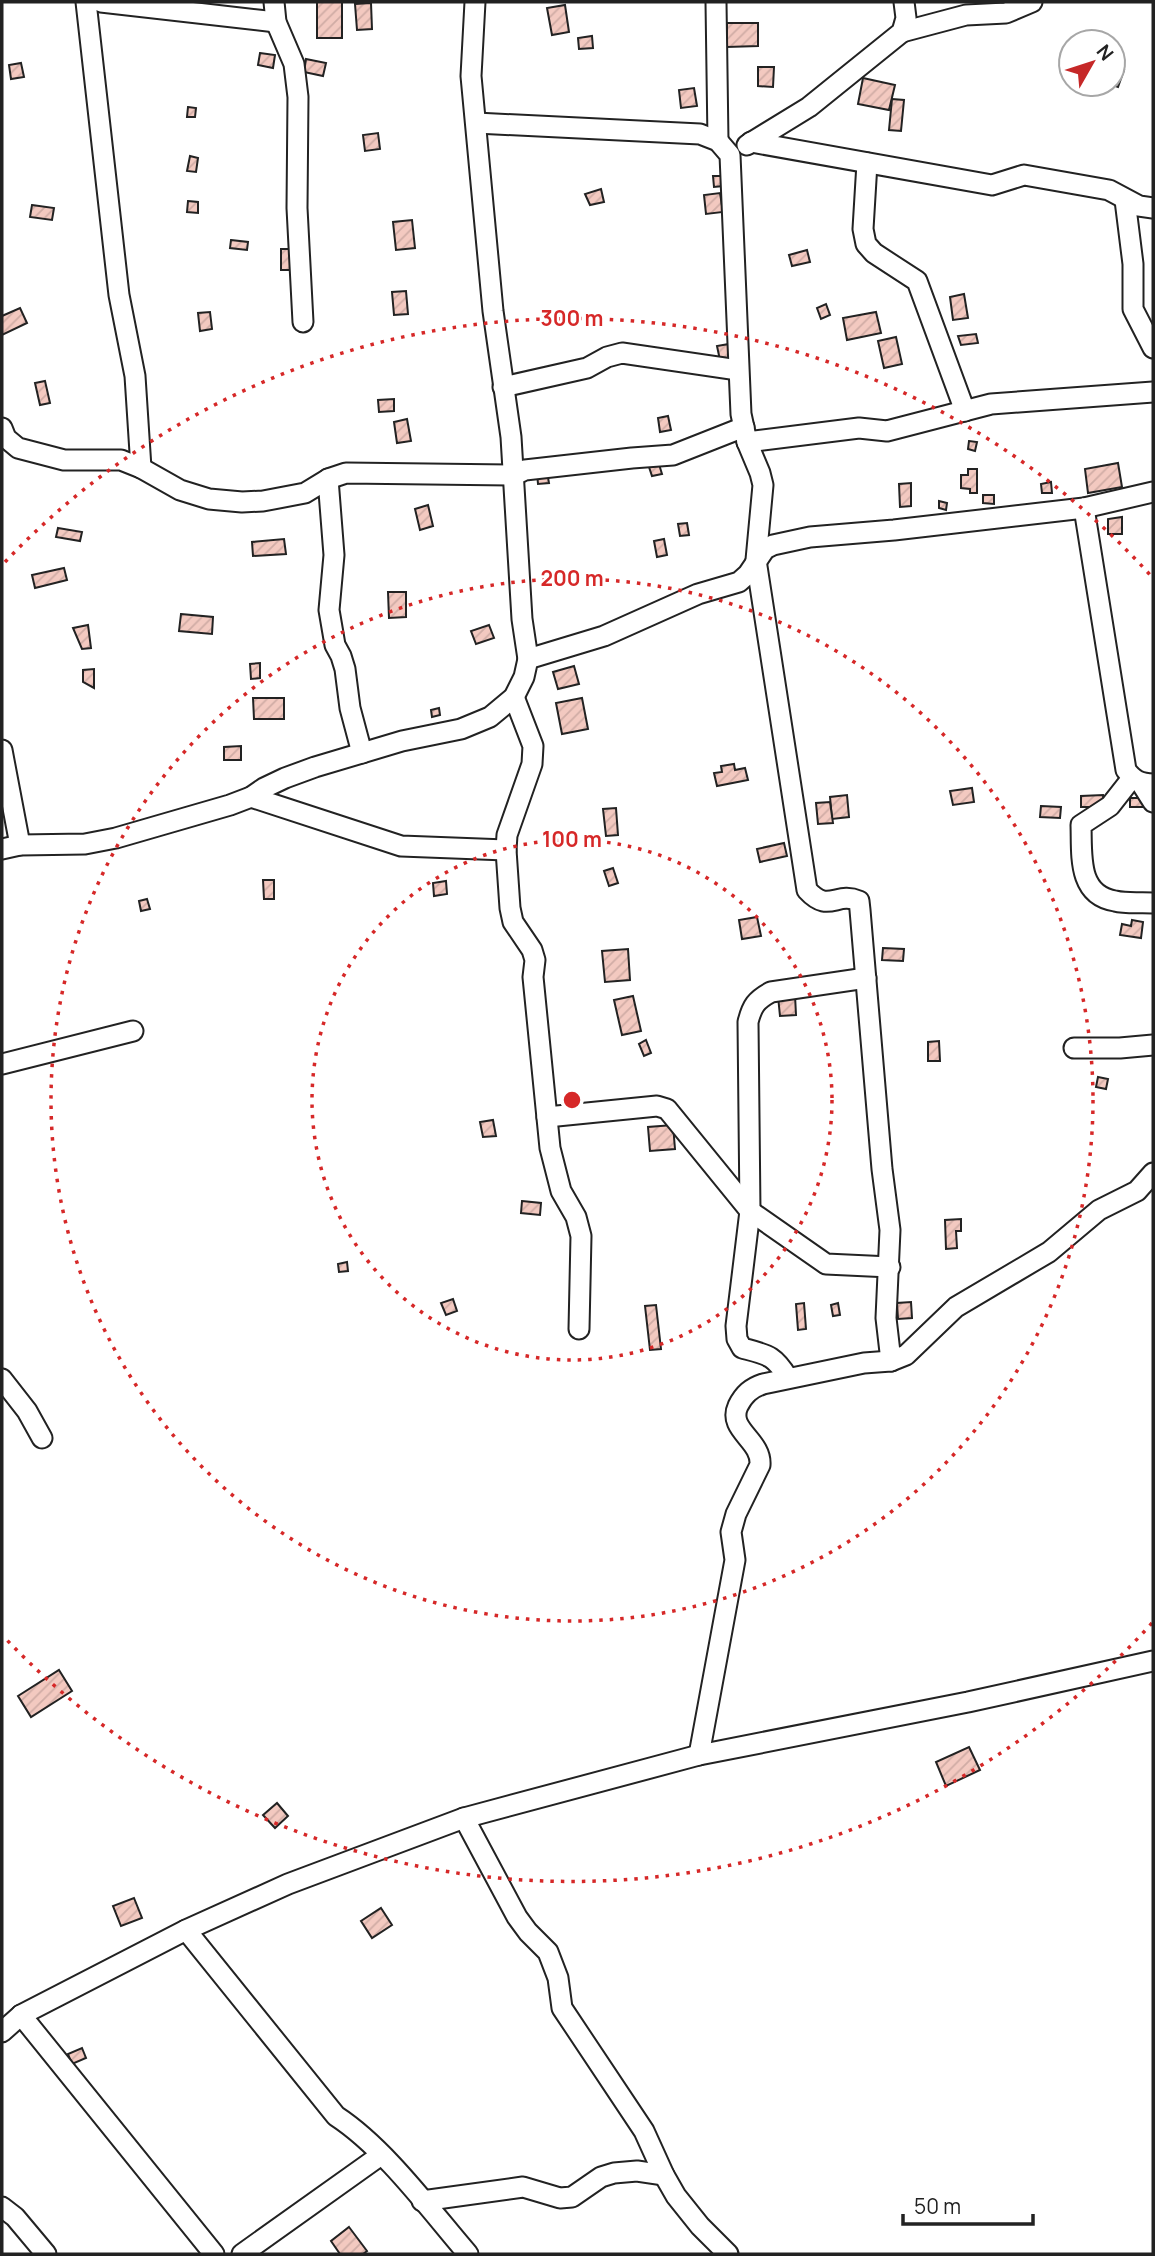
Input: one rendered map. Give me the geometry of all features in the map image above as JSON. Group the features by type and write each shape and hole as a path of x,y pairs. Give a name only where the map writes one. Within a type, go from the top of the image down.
{"street":[{"path":"86,2 119,295 135,376 141,468"},
{"path":"101,2 276,22"},
{"path":"274,2 276,22 294,64 298,97 296,208 303,322"},
{"path":"2,750 11,847 85,844 116,838 230,805 285,778 362,753 402,741 461,729 490,716 514,697 524,677 528,659 522,619 512,437 493,311 471,76 475,2"},
{"path":"716,2 738,370 745,435 763,485 756,560 807,890 816,899 826,902 851,897 859,901 882,1169 890,1230 886,1318 891,1361"},
{"path":"902,32 906,18 904,2"},
{"path":"476,123 700,134 724,148 751,142 809,107 902,32 966,15 1006,13 1032,2"},
{"path":"751,142 992,185 1024,175 1109,190 1125,200 1153,208"},
{"path":"867,163 863,229 866,244 874,253 917,281 965,411"},
{"path":"1125,200 1133,264 1133,309 1153,348"},
{"path":"503,387 587,368 607,357 622,353 738,370"},
{"path":"2,428 6,438 18,448 64,460 121,460 180,490 209,499 242,502 304,494 346,473 514,475 538,469 673,455 745,435 859,428 887,431 991,404 1153,392"},
{"path":"328,480 334,555 328,610 335,645 345,669 350,708 362,753"},
{"path":"528,659 604,636 698,594 739,582 748,574 765,549 773,545 810,537 1084,508 1153,492"},
{"path":"1084,508 1126,770 1142,782 1153,802"},
{"path":"514,697 533,746 532,764 507,835 510,908 513,922 532,950 535,960 533,977 550,1149 561,1191 576,1217 581,1236 579,1329"},
{"path":"1142,782 1081,825 1082,869 1086,883 1096,894 1114,901 1153,903"},
{"path":"251,797 401,846 506,850"},
{"path":"788,1378 779,1362 768,1355 743,1348 737,1339 736,1326 750,1211 748,1022 752,1006 771,992 866,978"},
{"path":"2,1064 133,1031"},
{"path":"1074,1048 1153,1045"},
{"path":"547,1117 657,1105 667,1109 750,1211 826,1264 890,1267"},
{"path":"699,1755 735,1560 731,1532 736,1514 760,1465 761,1456 758,1450 736,1423 735,1414 741,1400 752,1388 788,1378 864,1363 891,1361 906,1355 956,1307 1049,1252 1099,1210 1137,1191 1153,1173"},
{"path":"2,1379 27,1411 41,1438"},
{"path":"2,2032 21,2015 186,1930 288,1884 464,1818 699,1755 968,1702 1153,1661"},
{"path":"464,1818 517,1917 548,1952 558,1978 562,2008 644,2131 663,2175 689,2213 728,2254"},
{"path":"186,1930 336,2116 354,2128 381,2155 468,2254"},
{"path":"21,2015 214,2254"},
{"path":"243,2254 381,2155"},
{"path":"422,2201 523,2187 560,2198 572,2197 601,2177 614,2173 637,2171 663,2175"},
{"path":"2,2207 15,2217 46,2254"}],"building":[{"path":"317,2 342,2 342,38 317,38"},
{"path":"371,3 372,29 357,30 355,4"},
{"path":"565,5 569,32 552,35 547,8"},
{"path":"727,23 758,23 758,46 727,47"},
{"path":"592,36 593,48 579,49 578,38"},
{"path":"260,53 275,55 273,68 258,65"},
{"path":"306,59 326,63 323,76 304,72"},
{"path":"21,63 24,77 11,79 9,65"},
{"path":"758,67 774,67 773,87 758,86"},
{"path":"863,78 895,85 889,110 858,104"},
{"path":"694,88 697,106 681,108 679,90"},
{"path":"892,99 904,100 901,131 889,130"},
{"path":"188,107 196,108 195,117 187,117"},
{"path":"378,133 380,149 365,151 363,135"},
{"path":"190,156 198,158 196,172 187,171"},
{"path":"713,176 722,176 723,186 714,187"},
{"path":"601,189 604,202 590,205 585,194"},
{"path":"720,193 723,212 706,214 704,195"},
{"path":"188,201 198,202 198,213 187,212"},
{"path":"32,205 54,208 52,220 30,217"},
{"path":"412,220 415,248 396,250 393,222"},
{"path":"231,240 248,242 247,250 230,248"},
{"path":"281,249 296,249 297,270 281,270"},
{"path":"807,250 810,262 792,266 789,255"},
{"path":"406,291 408,314 394,315 392,292"},
{"path":"964,294 968,318 953,320 950,297"},
{"path":"826,304 830,315 821,319 817,308"},
{"path":"20,308 27,323 2,335 2,316"},
{"path":"210,312 212,329 200,331 198,313"},
{"path":"876,312 881,333 847,340 843,318"},
{"path":"976,334 978,343 961,345 958,336"},
{"path":"896,337 902,364 884,368 878,341"},
{"path":"729,344 733,362 721,365 717,346"},
{"path":"45,381 50,403 40,405 35,383"},
{"path":"394,399 394,411 379,412 378,400"},
{"path":"668,416 671,430 660,432 658,418"},
{"path":"407,419 411,441 397,443 394,422"},
{"path":"969,441 977,442 975,451 968,449"},
{"path":"658,461 662,474 652,476 648,464"},
{"path":"1118,463 1122,487 1088,493 1085,469"},
{"path":"968,469 977,469 977,493 961,488 961,475 968,475"},
{"path":"547,472 549,483 538,484 537,473"},
{"path":"1051,482 1052,493 1042,493 1041,484"},
{"path":"911,483 911,506 900,507 899,484"},
{"path":"983,495 994,495 994,504 983,503"},
{"path":"939,501 947,503 946,510 939,508"},
{"path":"428,505 433,526 420,530 415,509"},
{"path":"1122,517 1122,534 1108,534 1108,519"},
{"path":"687,523 689,535 680,536 678,524"},
{"path":"58,528 82,532 80,541 56,537"},
{"path":"284,539 286,554 253,556 252,542"},
{"path":"664,539 667,555 657,557 654,541"},
{"path":"64,568 67,580 35,588 32,575"},
{"path":"388,592 406,592 406,617 389,618"},
{"path":"181,614 213,617 212,634 179,631"},
{"path":"88,625 91,648 82,649 73,628"},
{"path":"489,625 494,638 476,644 471,631"},
{"path":"260,663 260,678 251,679 250,664"},
{"path":"574,666 579,684 558,689 553,672"},
{"path":"94,669 94,688 83,682 83,670"},
{"path":"253,698 284,698 284,719 254,719"},
{"path":"582,698 588,729 562,734 556,703"},
{"path":"439,708 440,715 432,717 431,710"},
{"path":"241,746 241,760 224,760 224,747"},
{"path":"734,764 735,770 745,768 748,780 717,786 714,773 722,772 721,766"},
{"path":"972,788 974,802 953,805 950,791"},
{"path":"847,795 849,817 832,819 830,797"},
{"path":"1103,795 1104,807 1081,807 1081,796"},
{"path":"1130,798 1145,798 1145,807 1130,807"},
{"path":"830,802 833,823 818,824 816,803"},
{"path":"1041,806 1061,807 1060,818 1040,817"},
{"path":"616,808 618,835 606,836 603,809"},
{"path":"784,843 787,856 760,862 757,849"},
{"path":"613,868 618,883 609,886 604,871"},
{"path":"263,880 274,880 274,899 264,899"},
{"path":"446,881 447,894 434,896 433,883"},
{"path":"147,899 150,909 141,911 139,901"},
{"path":"757,917 761,936 742,939 739,920"},
{"path":"1132,920 1143,922 1141,938 1120,935 1122,924 1131,926"},
{"path":"883,948 904,949 903,961 882,960"},
{"path":"628,949 630,980 605,982 602,951"},
{"path":"795,995 796,1015 780,1016 778,996"},
{"path":"633,996 641,1031 622,1035 614,1000"},
{"path":"646,1040 651,1053 644,1056 639,1044"},
{"path":"939,1041 940,1061 928,1061 928,1042"},
{"path":"1098,1077 1108,1079 1106,1089 1096,1087"},
{"path":"493,1120 496,1136 483,1137 480,1122"},
{"path":"673,1125 675,1149 650,1151 648,1127"},
{"path":"522,1201 541,1203 540,1215 521,1213"},
{"path":"961,1219 961,1231 956,1231 957,1248 946,1249 945,1220"},
{"path":"347,1262 348,1271 339,1272 338,1264"},
{"path":"453,1299 457,1311 446,1315 441,1303"},
{"path":"911,1302 912,1318 898,1319 897,1303"},
{"path":"804,1303 806,1329 798,1330 796,1304"},
{"path":"838,1303 840,1315 833,1316 831,1305"},
{"path":"656,1305 661,1349 650,1350 645,1306"},
{"path":"59,1670 72,1691 31,1717 18,1696"},
{"path":"969,1747 980,1770 946,1786 936,1762"},
{"path":"277,1803 288,1816 275,1828 263,1815"},
{"path":"134,1898 142,1918 121,1926 113,1906"},
{"path":"381,1908 392,1925 372,1938 361,1921"},
{"path":"82,2048 86,2058 72,2064 68,2054"},
{"path":"349,2227 367,2251 363,2254 340,2254 331,2241"}]}
